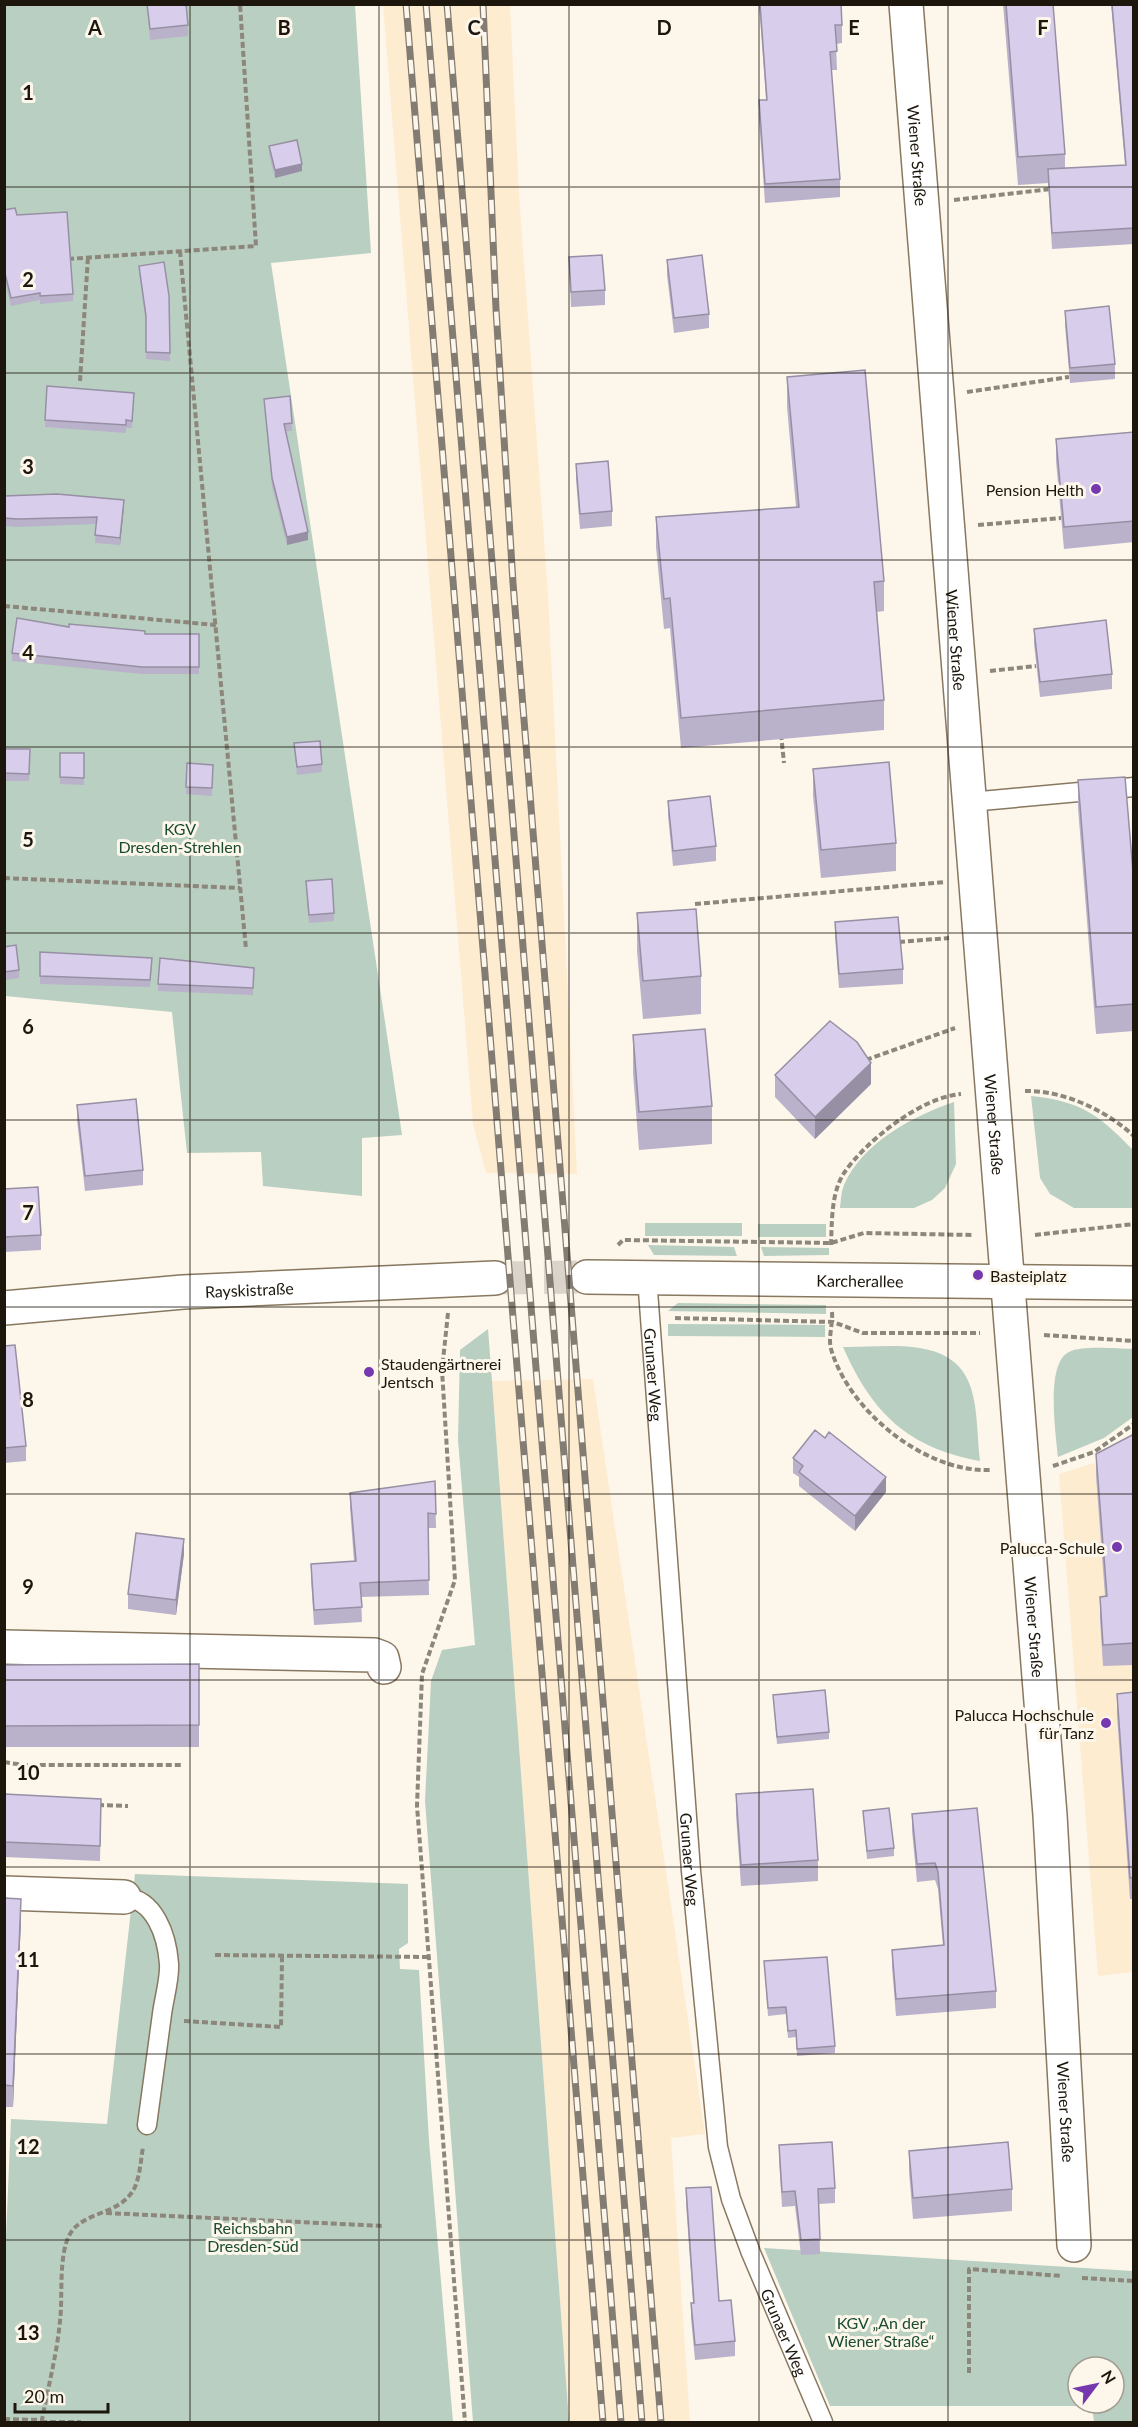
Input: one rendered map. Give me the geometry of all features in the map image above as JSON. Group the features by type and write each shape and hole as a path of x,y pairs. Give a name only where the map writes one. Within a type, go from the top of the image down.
{"street":[{"name":"Wiener Straße","path":"906,4 1050,1815 1070,2261"},
{"name":"Karcherallee","path":"586,1277 1134,1283"},
{"name":"Rayskistraße","path":"4,1308 183,1292 495,1278"},
{"path":"4,1647 374,1655 382,1658 384,1667"},
{"path":"4,1893 68,1904 124,1897"}],"lane":[{"path":"969,802 1134,787"},
{"name":"Grunaer Weg","path":"647,1277 648,1318 677,1664 691,1871 718,2147 731,2199 751,2253 823,2422"},
{"path":"124,1897 136,1898 146,1903 162,1932 169,1964 147,2125"}],"path":[{"path":"57,260 256,246 240,4"},
{"path":"922,204 1058,189"},
{"path":"180,251 246,949"},
{"path":"80,381 88,257"},
{"path":"937,397 1069,377"},
{"path":"947,527 1061,518"},
{"path":"4,606 216,625"},
{"path":"959,675 1036,666"},
{"path":"781,732 783,763"},
{"path":"4,878 240,888"},
{"path":"695,904 975,880"},
{"path":"899,942 980,935"},
{"path":"857,1064 986,1016"},
{"path":"1056,1235 1134,1224"},
{"path":"622,1240 831,1243 864,1233 946,1234"},
{"path":"450,1279 448,1328 442,1370 455,1580 422,1674 418,1795 465,2422"},
{"path":"648,1318 832,1322 863,1333 964,1333"},
{"path":"1063,1336 1134,1341"},
{"path":"4,1762 22,1765 181,1765"},
{"path":"90,1805 128,1806"},
{"path":"215,1955 430,1957"},
{"path":"161,2017 199,2023 281,2027 282,1957"},
{"path":"106,2213 129,2197 136,2185 147,2125"},
{"path":"41,2421 60,2322 64,2250 70,2234 86,2218 106,2213 384,2226"},
{"path":"969,2373 969,2269 1070,2261"},
{"path":"1078,2277 1134,2282"},
{"path":"4,2419 81,2422"}],"shaded area":[{"path":"383,5 510,5 519,194 548,595 577,1174 486,1173 473,1124"},
{"path":"593,1379 705,2134 671,2138 690,2422 569,2422 492,1381"},
{"name":"Palucca Hochschule für Tanz","path":"1133,1439 1133,1972 1098,1976 1059,1474 1103,1460"}],"green space":[{"name":"KGV Dresden-Strehlen","path":"4,5 355,5 371,253 271,263 402,1135 362,1138 362,1196 263,1186 261,1152 187,1153 172,1012 5,996"},
{"path":"1031,1096 1063,1102 1088,1112 1110,1128 1133,1150 1133,1208 1074,1208 1050,1194 1040,1178"},
{"path":"954,1102 956,1164 945,1188 932,1200 914,1208 840,1208 843,1188 852,1170 863,1156 890,1133 906,1123"},
{"path":"645,1223 742,1223 742,1236 645,1236"},
{"path":"758,1224 826,1224 826,1237 758,1237"},
{"path":"648,1245 734,1247 737,1256 654,1255"},
{"path":"761,1247 829,1248 829,1255 764,1256"},
{"path":"678,1303 826,1305 826,1314 668,1311"},
{"path":"668,1324 825,1325 825,1337 668,1336"},
{"path":"488,1329 569,2422 473,2422 425,1801 431,1681 442,1650 475,1645 458,1440 460,1350"},
{"path":"843,1347 917,1348 935,1352 950,1359 962,1371 971,1388 980,1461 932,1447 895,1424 867,1391"},
{"path":"1133,1349 1133,1417 1104,1438 1058,1457 1054,1417 1054,1384 1062,1359 1075,1350"},
{"name":"Reichsbahn Dresden-Süd","path":"135,1874 408,1884 408,1943 399,1949 400,1969 419,1970 429,2141 453,2422 5,2422 4,2282 11,2119 107,2124"},
{"name":"KGV „An der Wiener Straße“","path":"764,2248 1133,2271 1133,2422 1094,2422 1093,2415 1126,2415 1126,2355 1066,2355 1066,2406 830,2406"}],"building":[{"path":"147,4 186,4 188,25 150,29"},
{"path":"760,4 841,4 842,25 835,25 837,51 830,52 840,179 765,184 759,100 767,100"},
{"path":"1006,4 1053,4 1065,154 1018,157"},
{"path":"1112,4 1134,4 1134,228 1052,233 1048,169 1126,165"},
{"path":"297,140 302,164 275,170 269,146"},
{"path":"15,208 17,215 67,212 73,294 40,296 40,293 11,298 4,269 4,210"},
{"path":"602,255 605,290 571,292 569,257"},
{"path":"702,255 709,314 674,318 667,260"},
{"path":"164,262 169,296 170,353 146,352 146,316 139,266"},
{"path":"1109,306 1115,364 1070,368 1065,311"},
{"path":"865,370 884,581 874,582 884,700 681,718 670,598 664,599 656,517 799,507 787,377"},
{"path":"47,386 134,393 132,421 126,420 126,425 45,420"},
{"path":"290,396 292,423 284,424 308,532 287,537 272,478 264,399"},
{"name":"Pension Helth","path":"1134,432 1134,521 1064,527 1056,439"},
{"path":"608,461 612,511 580,514 576,464"},
{"path":"57,494 124,500 120,538 95,535 97,517 4,518 4,496"},
{"path":"17,618 69,627 69,624 145,631 145,634 199,634 199,667 142,667 12,653"},
{"path":"1106,620 1112,674 1040,682 1034,629"},
{"path":"320,741 322,764 297,767 294,743"},
{"path":"4,749 30,749 29,774 4,773"},
{"path":"60,753 84,753 84,778 60,777"},
{"path":"889,762 896,843 821,850 813,769"},
{"path":"187,763 213,765 212,788 186,787"},
{"path":"1125,777 1134,884 1134,1004 1096,1007 1078,780"},
{"path":"710,796 716,846 673,851 668,801"},
{"path":"332,879 334,913 309,915 306,881"},
{"path":"696,909 701,976 643,981 637,913"},
{"path":"898,917 903,969 839,974 835,922"},
{"path":"16,945 19,970 4,972 4,947"},
{"path":"40,952 152,958 150,980 40,976"},
{"path":"160,958 254,968 253,988 158,984"},
{"path":"830,1021 857,1042 871,1063 815,1117 775,1075"},
{"path":"705,1029 712,1106 639,1112 633,1035"},
{"path":"136,1099 143,1170 85,1176 77,1105"},
{"path":"38,1187 41,1235 4,1237 4,1189"},
{"path":"15,1345 26,1446 4,1448 4,1346"},
{"path":"815,1430 825,1438 829,1432 886,1477 855,1516 799,1472 803,1466 793,1458"},
{"name":"Palucca-Schule","path":"1134,1434 1134,1643 1103,1645 1100,1597 1107,1596 1096,1454"},
{"path":"435,1481 436,1514 428,1513 429,1580 360,1583 362,1607 314,1610 311,1564 356,1561 350,1493"},
{"path":"136,1533 184,1539 176,1600 128,1594"},
{"path":"199,1664 199,1725 4,1726 4,1665"},
{"path":"825,1690 829,1732 777,1737 773,1695"},
{"path":"1134,1692 1134,1877 1130,1878 1117,1694"},
{"path":"813,1789 818,1860 741,1865 736,1794"},
{"path":"4,1794 101,1799 100,1846 4,1842"},
{"path":"889,1808 894,1848 867,1851 863,1811"},
{"path":"977,1808 996,1991 896,1999 892,1950 944,1945 938,1872 935,1863 917,1864 912,1814"},
{"path":"4,1898 21,1899 13,2086 4,2085"},
{"path":"827,1957 835,2046 797,2049 796,2030 788,2031 786,2007 768,2008 764,1961"},
{"path":"832,2142 835,2188 818,2189 820,2239 801,2240 795,2191 782,2192 779,2145"},
{"path":"1008,2142 1012,2189 913,2198 909,2151"},
{"path":"711,2187 719,2301 731,2300 735,2341 695,2345 686,2188"}],"tunnel":[{"path":"495,1278 587,1277"}],"railway":[{"path":"406,4 603,2422"},
{"path":"426,4 621,2422"},
{"path":"447,4 642,2422"},
{"path":"483,4 496,309 513,583 661,2422"}],"place":[{"name":"Pension Helth","path":"1096,489"},
{"name":"Basteiplatz","path":"978,1275"},
{"name":"Staudengärtnerei Jentsch","path":"369,1372"},
{"name":"Palucca-Schule","path":"1117,1547"},
{"name":"Palucca Hochschule für Tanz","path":"1106,1723"}]}
